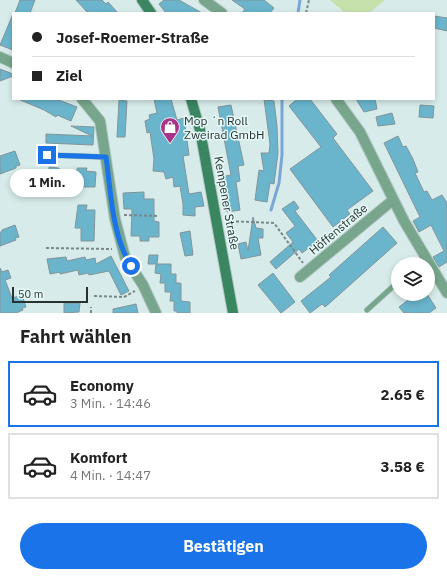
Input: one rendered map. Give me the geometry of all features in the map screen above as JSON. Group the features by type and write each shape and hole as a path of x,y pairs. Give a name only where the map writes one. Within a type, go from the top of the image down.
{"main road":[{"path":"142,0 150,12"},
{"name":"Kempener Straße","path":"191,100 200,130 233,313"}],"street":[{"path":"204,0 221,12"},
{"path":"0,57 12,63"},
{"path":"83,100 100,121 114,214 125,257 144,287 156,313"},
{"path":"337,100 360,132 422,257"},
{"name":"Höffenstraße","path":"300,277 393,200"},
{"path":"435,277 447,293"}],"lane":[{"path":"47,155 106,157"},
{"path":"367,310 391,288"}],"path":[{"path":"306,12 309,0"},
{"path":"114,214 159,216"},
{"path":"217,220 274,223 309,270"},
{"path":"46,248 123,249"},
{"path":"94,296 124,298 144,287"},
{"path":"91,307 91,313"}],"green space":[{"path":"330,0 385,0 370,12 344,12"}],"building":[{"path":"20,0 35,0 30,12 15,12"},
{"path":"76,0 102,0 106,4 108,2 117,12 87,12"},
{"path":"164,0 179,0 200,12 165,12 159,4"},
{"path":"232,0 264,0 274,8 271,12 243,12 245,9"},
{"path":"12,16 12,50 0,45"},
{"path":"435,16 447,18 447,31 435,28"},
{"path":"0,69 12,74 12,76 0,81"},
{"path":"20,100 59,100 77,107 71,121 57,115 56,117"},
{"path":"119,100 127,101 125,137 117,137"},
{"path":"154,100 171,100 177,120 184,118 189,155 183,156 189,194 201,192 204,206 195,207 195,216 183,215 180,186 174,187 173,177 166,179 164,172 153,171 154,159 150,132 147,133 145,121 150,119 149,115 157,113"},
{"path":"264,100 274,101 278,153 274,184 270,183 267,202 255,200 259,170 264,171 261,153 269,153 270,144"},
{"path":"296,100 311,100 337,134 333,138 373,191 347,210 350,214 333,227 290,169 321,147 289,106"},
{"path":"357,100 375,100 377,109 364,112"},
{"path":"231,105 244,165 238,166 240,181 236,182 240,210 227,212 221,177 231,175 218,107"},
{"path":"420,105 434,106 433,118 419,117"},
{"path":"392,113 395,124 378,126 376,117"},
{"path":"71,126 94,127 93,145 46,143 46,134 92,136"},
{"path":"398,136 403,147 406,146 413,159 418,172 415,173 424,192 427,191 432,200 442,195 447,203 447,262 439,267 435,260 435,257 433,257 444,251 431,225 419,232 413,221 420,217 384,143"},
{"path":"15,151 20,165 0,174 0,156"},
{"path":"49,167 59,168 59,171 77,171 77,168 87,168 86,171 96,172 95,187 58,187 58,184 49,183"},
{"path":"144,192 144,199 154,199 154,221 159,222 159,237 149,237 149,241 140,241 140,236 131,236 132,209 124,209 123,193"},
{"path":"294,201 299,208 295,211 318,241 302,253 299,249 276,269 270,262 293,242 286,233 295,226 282,209"},
{"path":"78,205 87,205 86,210 95,210 94,241 81,241 81,228 75,228"},
{"path":"253,217 256,228 263,229 263,238 258,238 261,255 241,259 238,244 246,242 248,251"},
{"path":"15,225 19,237 15,238 16,240 0,246 0,232"},
{"path":"383,227 397,243 325,307 322,304 310,313 301,301 331,277 329,275"},
{"path":"190,231 193,255 185,256 180,233"},
{"path":"149,255 158,255 157,264 171,264 171,274 176,274 176,283 181,283 181,301 190,302 190,313 177,313 177,311 174,311 174,301 170,301 171,292 165,292 165,283 160,283 161,274 155,273 156,264 148,264"},
{"path":"111,256 129,291 121,295 109,271 89,275 88,273 79,275 78,270 60,274 60,272 50,274 47,259 66,257 67,261 85,257 86,260 95,258 96,264"},
{"path":"0,268 2,272 8,270 11,278 5,280 12,298 22,295 26,307 22,308 23,310 16,313 0,313"},
{"path":"273,273 295,302 281,313 258,285"},
{"path":"407,301 432,301 436,308 429,313 404,313 399,307"},
{"path":"64,303 80,303 79,312 64,313"},
{"path":"136,304 138,313 113,313 113,309"}],"waterway":[{"path":"298,12 300,0"},
{"path":"271,210 279,183 282,155 282,100"}],"place":[{"name":"Mop ´n Roll Zweirad GmbH","path":"170,144"}],"route":[{"path":"47,155 106,157 114,219 125,257 131,266"}]}
